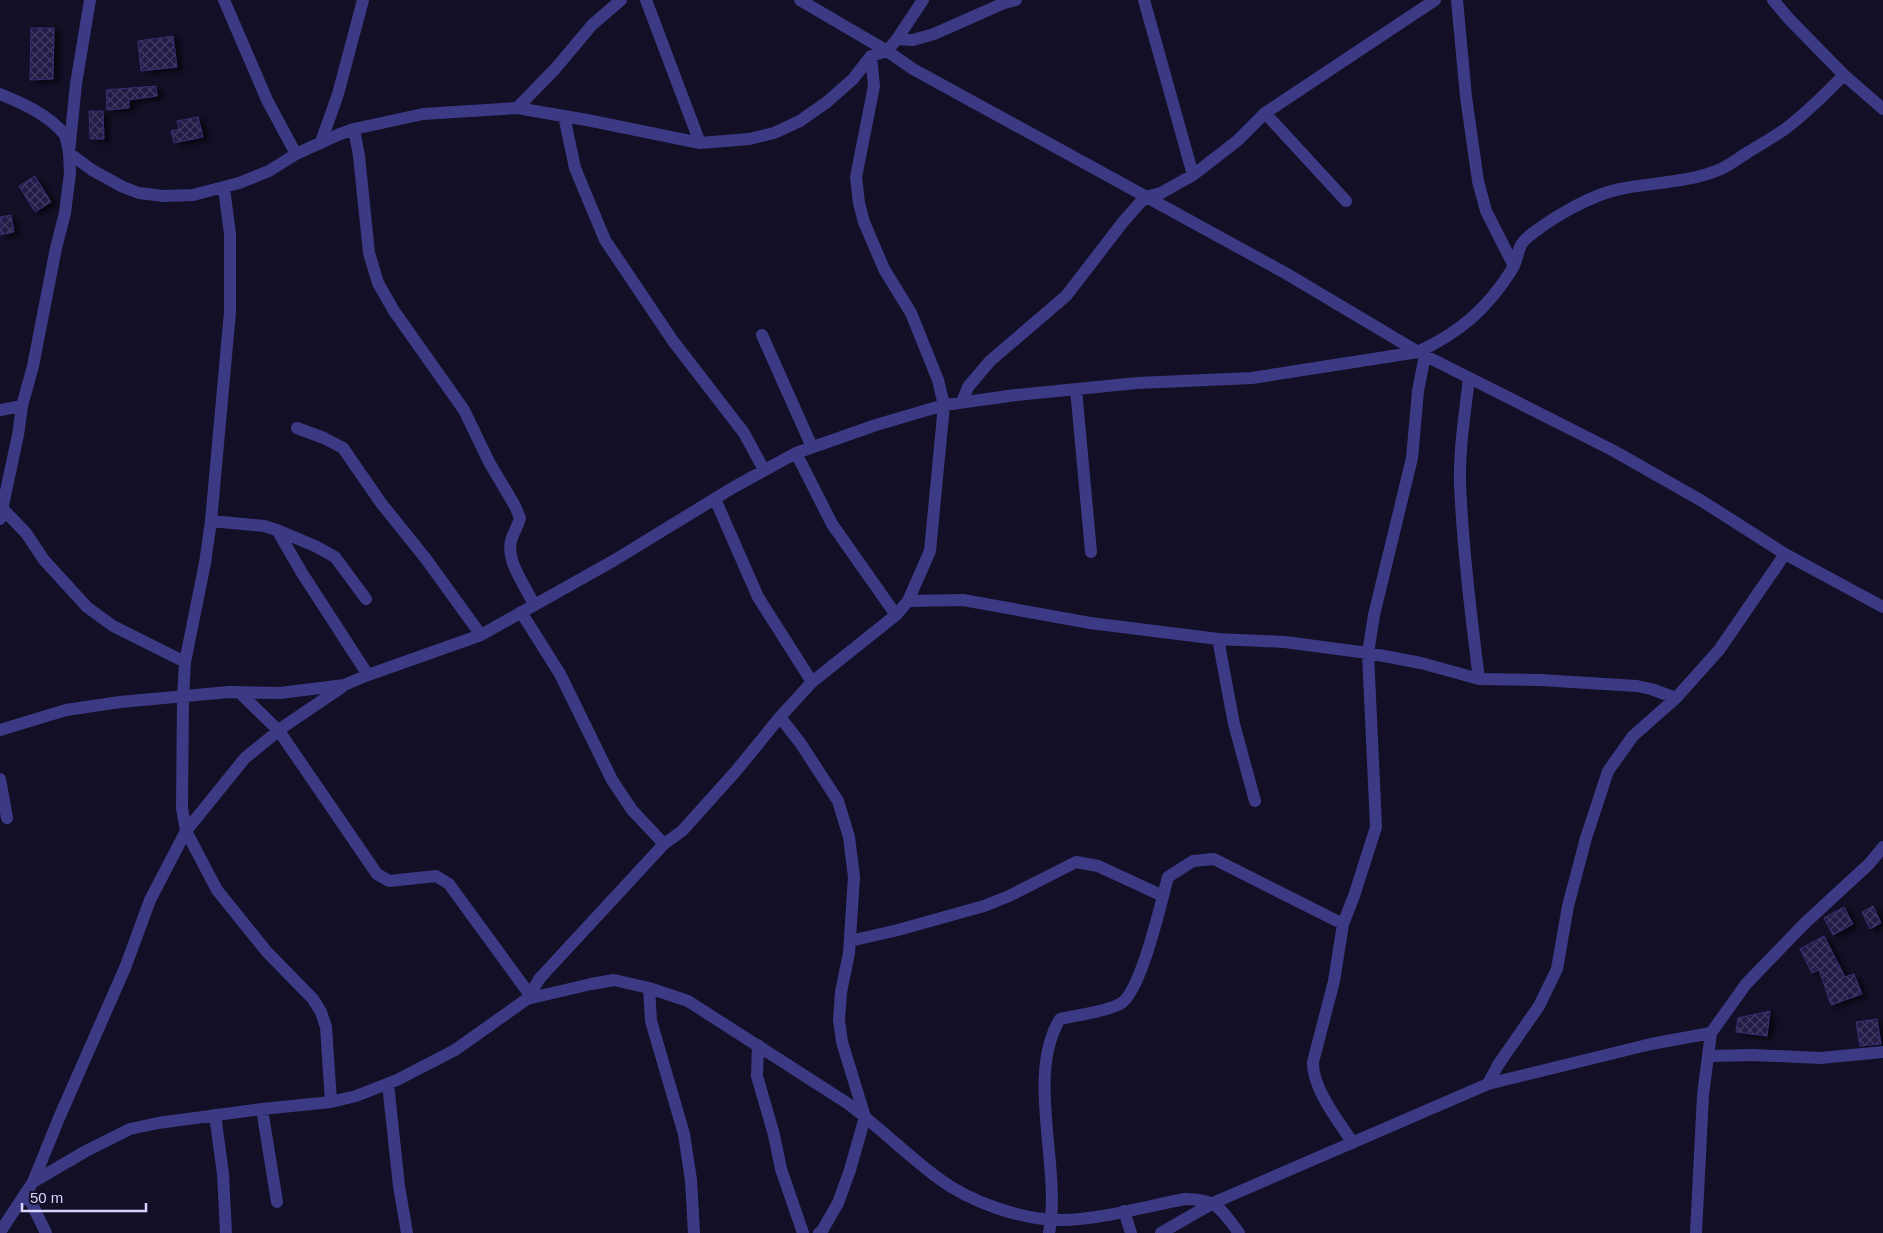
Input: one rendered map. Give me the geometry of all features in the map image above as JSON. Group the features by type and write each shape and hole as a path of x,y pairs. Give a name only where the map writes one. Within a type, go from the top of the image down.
{"street":[{"path":"90,0 76,84 69,153 70,173 65,213 56,248 33,366 22,406 18,435 1,512 26,533 44,560 87,607 113,626 185,662"},
{"path":"224,0 267,100 296,154"},
{"path":"321,142 338,94 363,0"},
{"path":"517,108 555,70 592,25 621,0"},
{"path":"646,0 677,77 700,143"},
{"path":"800,0 887,51 913,69 1286,274 1422,354 1614,451 1702,501 1785,554 1883,607"},
{"path":"0,94 34,110 54,125 65,135 69,153 92,170 139,194 163,196 193,195 224,188 268,171 296,154 354,129 424,114 517,108 700,143 749,139 774,132 800,121 827,102 853,79 871,56 887,51 923,0"},
{"path":"897,39 913,40 934,34 1004,3 1016,0"},
{"path":"1144,0 1193,175"},
{"path":"962,402 968,387 990,360 1066,296 1123,222 1145,197 1161,193 1193,175 1237,141 1265,113 1435,0"},
{"path":"1457,0 1466,97 1478,181 1486,211 1514,266"},
{"path":"1774,0 1790,20 1844,75 1883,109"},
{"path":"30,1187 86,1151 130,1129 158,1122 332,1102 356,1096 388,1084 455,1050 529,997 546,971 664,844 682,831 812,682 896,615 908,601 930,551 944,405 938,380 914,321 897,288 884,269 864,222 859,203 856,177 874,86 871,56"},
{"path":"0,1232 30,1187 125,968 150,900 186,831 244,758 283,727 344,686 368,675 481,635 613,561 764,470 796,453 876,425 944,405 962,402 1137,383 1252,378 1422,354 1480,311 1497,293 1514,266 1520,244 1533,233 1581,204 1602,194 1621,189 1671,182 1721,169 1784,130 1815,104 1844,75"},
{"path":"1265,113 1346,202"},
{"path":"564,116 575,168 605,240 673,341 744,434 764,470"},
{"path":"354,129 359,156 369,253 378,283 394,311 464,410 489,462 515,506 520,518 511,541 511,553 514,566 534,604"},
{"path":"224,188 230,234 230,312 211,520 205,563 185,662 182,698 182,808 186,831 217,890 268,952 313,1000 321,1012 326,1028 332,1102"},
{"path":"762,335 812,447"},
{"path":"1353,1144 1320,1089 1313,1072 1320,1029 1334,981 1343,924 1376,827 1368,652 1374,615 1412,458 1422,354"},
{"path":"1469,378 1463,429 1460,483 1472,623 1479,679"},
{"path":"1076,389 1091,552"},
{"path":"0,410 22,406"},
{"path":"297,428 324,438 343,448 381,503 426,559 481,635"},
{"path":"796,453 832,524 896,615"},
{"path":"715,499 758,597 812,682"},
{"path":"211,520 264,526 278,530 335,557 366,599"},
{"path":"278,530 302,573 368,675"},
{"path":"1488,1084 1498,1065 1539,1006 1556,969 1568,906 1586,838 1608,771 1632,736 1676,698 1719,650 1785,554"},
{"path":"908,601 963,600 1090,623 1218,639 1286,642 1368,652 1437,667 1479,679 1540,680 1637,686 1676,698"},
{"path":"522,612 560,674 612,780 632,810 664,844"},
{"path":"1218,639 1234,724 1255,801"},
{"path":"0,730 66,710 120,702 182,698 229,692 280,693 344,686"},
{"path":"240,692 279,731 377,874 389,881 436,876 449,884 529,997"},
{"path":"780,717 802,744 838,801 849,837 854,877 850,941 838,1020 842,1042 865,1116 850,1170 838,1203 822,1232 819,1233"},
{"path":"0,779 7,818"},
{"path":"1696,1233 1703,1095 1711,1033 1746,984 1804,924 1869,864 1883,847"},
{"path":"1049,1233 1052,1220 1052,1190 1045,1110 1046,1067 1053,1031 1060,1019 1108,1008 1126,1000 1135,986 1147,952 1168,877 1193,861 1214,859 1343,924"},
{"path":"850,941 984,906 1009,896 1076,862 1098,866 1163,896"},
{"path":"529,997 614,980 649,988 688,1001 865,1116 938,1178 961,1193 1017,1215 1064,1220 1185,1199 1200,1199 1213,1203 1240,1233"},
{"path":"649,988 651,1021 684,1134 691,1180 695,1222 694,1233"},
{"path":"1161,1233 1213,1203 1488,1084 1651,1044 1711,1033"},
{"path":"758,1045 757,1076 774,1135 781,1169 803,1233"},
{"path":"1709,1056 1752,1055 1821,1058 1881,1054"},
{"path":"388,1084 399,1186 407,1233"},
{"path":"262,1109 277,1202"},
{"path":"215,1115 223,1174 226,1233"},
{"path":"30,1187 46,1233"},
{"path":"1124,1211 1131,1233"}],"building":[{"path":"31,28 54,28 53,79 30,80"},
{"path":"173,36 177,67 141,71 138,41"},
{"path":"156,86 157,96 129,100 129,108 107,110 106,90"},
{"path":"89,111 103,111 104,139 90,139"},
{"path":"198,117 203,137 174,143 171,131 179,129 177,121"},
{"path":"35,176 51,202 35,212 19,186"},
{"path":"11,215 14,232 0,235 0,217"},
{"path":"1873,906 1881,923 1870,929 1862,912"},
{"path":"1844,907 1853,924 1833,935 1824,918"},
{"path":"1824,936 1845,977 1854,974 1862,994 1831,1005 1819,970 1812,973 1800,949"},
{"path":"1770,1011 1767,1036 1736,1032 1738,1018"},
{"path":"1877,1019 1881,1044 1860,1046 1856,1022"}]}
